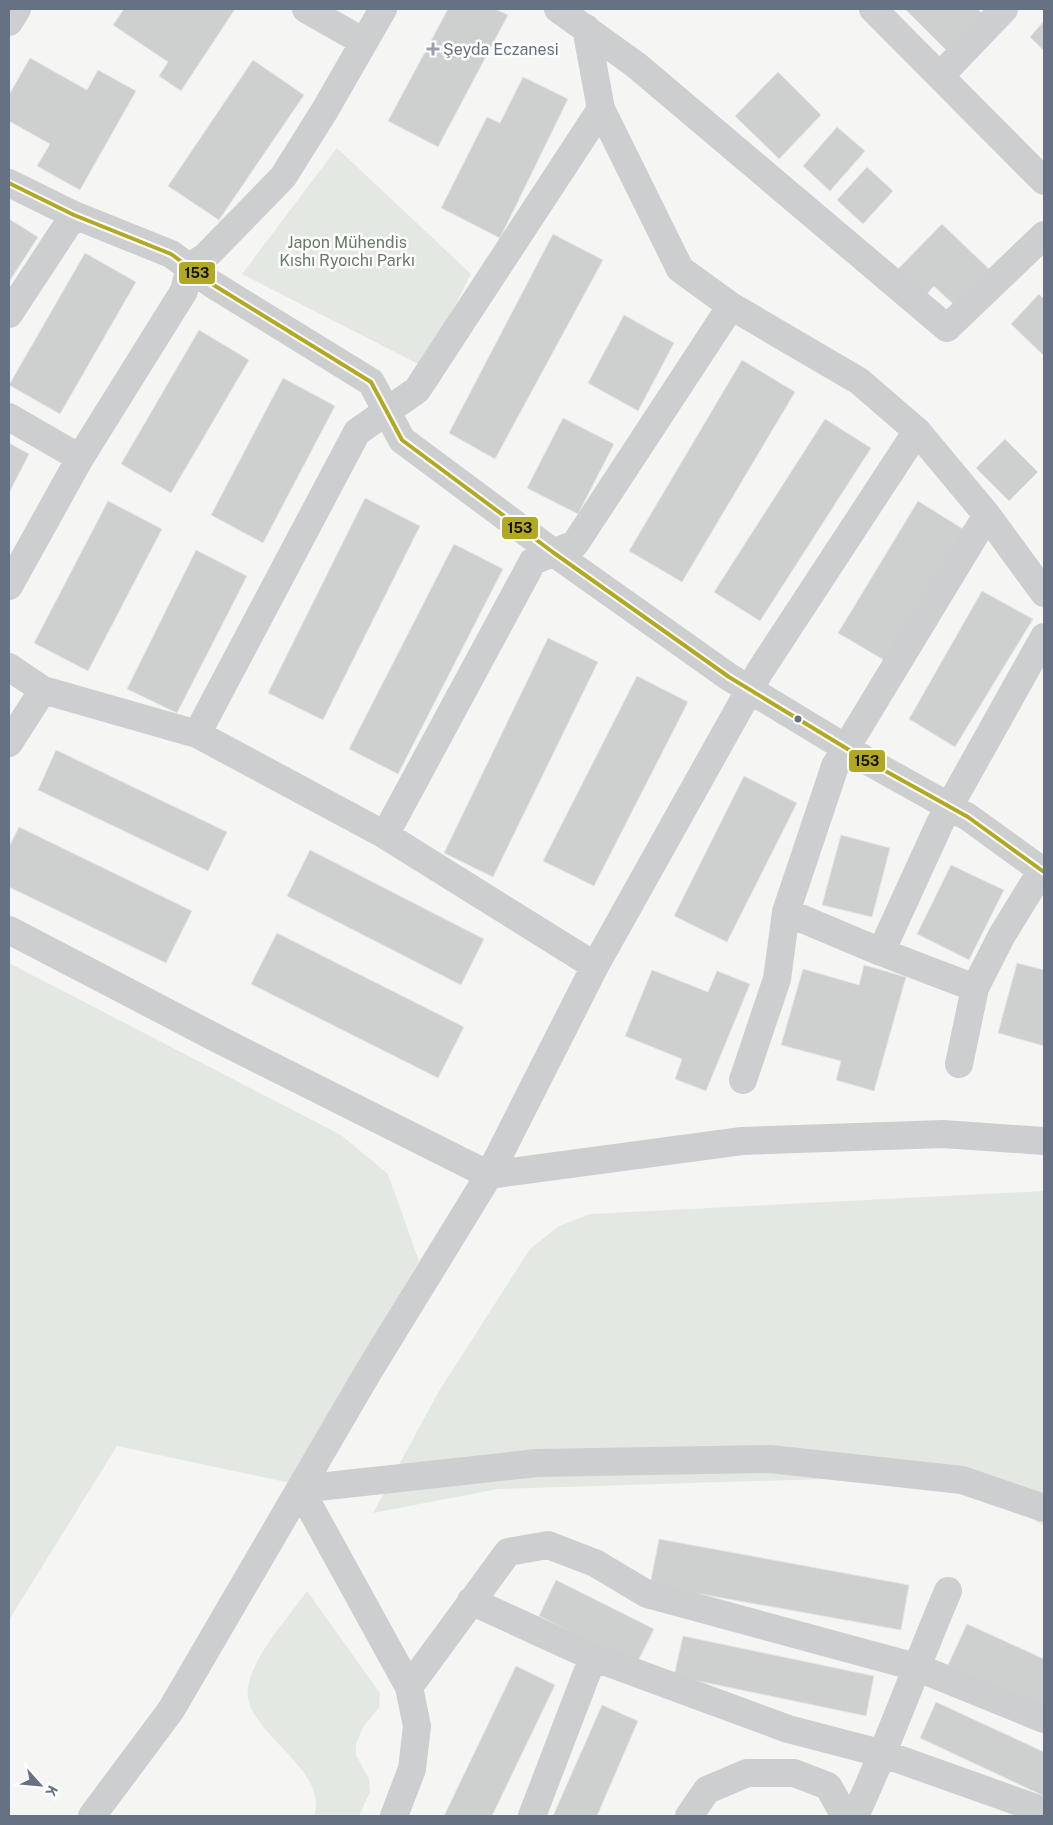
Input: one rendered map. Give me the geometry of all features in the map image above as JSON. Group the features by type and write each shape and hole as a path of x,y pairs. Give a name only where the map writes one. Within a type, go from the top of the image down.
{"street":[{"path":"9,22 17,9"},
{"path":"306,9 364,42"},
{"path":"9,586 80,458 184,291 190,267 205,257 283,177 383,9"},
{"path":"558,9 636,65 947,328 1044,235"},
{"path":"873,9 1044,181"},
{"path":"940,76 1004,9"},
{"path":"586,28 601,109 680,269 731,306 859,381 917,431 987,515 1044,593"},
{"path":"197,734 357,432 417,390 601,109"},
{"path":"9,182 74,215 171,254 212,284 371,382 402,440 554,553 750,690 846,748 968,816 1043,871 1002,936 975,988 958,1064"},
{"path":"9,314 74,215"},
{"path":"385,836 533,561 576,544 731,306"},
{"path":"9,417 80,458"},
{"path":"92,1816 171,1710 367,1374 489,1175 595,966 750,690 917,431"},
{"path":"742,1080 777,979 786,912 836,766 987,515"},
{"path":"881,952 940,823 1044,637"},
{"path":"9,667 43,690 197,734 385,836 595,966"},
{"path":"9,743 43,690"},
{"path":"786,912 881,952 975,988"},
{"path":"9,930 218,1039 489,1175 742,1142 943,1134 1044,1141"},
{"path":"300,1489 537,1463 770,1459 962,1480 1044,1508"},
{"path":"300,1489 409,1687 417,1726 412,1769 394,1816"},
{"path":"409,1687 508,1552 548,1545 595,1563 647,1594 916,1667 1044,1719"},
{"path":"855,1816 884,1754 916,1667 948,1591"},
{"path":"471,1601 593,1657 788,1729 884,1754 1044,1811"},
{"path":"532,1816 593,1657"},
{"path":"689,1816 707,1790 747,1772 794,1773 828,1786 845,1816"}],"green space":[{"name":"Japon Mühendis Kıshı Ryoıchı Parkı","path":"337,148 471,274 424,367 242,274"},
{"path":"9,963 341,1135 388,1174 419,1261 290,1483 117,1446 9,1620"},
{"path":"1044,1191 1044,1526 1029,1517 970,1494 856,1478 498,1489 373,1513 439,1391 530,1249 559,1226 590,1214"},
{"path":"307,1591 380,1693 379,1708 363,1727 356,1744 356,1755 369,1779 370,1792 359,1816 314,1816 315,1798 309,1781 298,1765 257,1719 249,1703 248,1687 257,1662 264,1649"}],"building":[{"path":"124,9 235,9 181,91 159,76 168,62 113,25"},
{"path":"448,9 495,9 508,15 438,147 388,121"},
{"path":"905,9 977,9 982,13 946,50"},
{"path":"1044,21 1044,51 1030,37"},
{"path":"30,58 87,90 98,70 136,91 80,190 37,166 50,144 9,121 9,95"},
{"path":"253,60 304,95 219,220 168,186"},
{"path":"778,72 821,115 779,159 735,116"},
{"path":"523,77 568,99 500,238 441,208 487,117 500,123"},
{"path":"837,127 865,151 830,191 803,166"},
{"path":"867,167 893,191 863,224 837,200"},
{"path":"9,219 38,237 9,282"},
{"path":"942,224 989,269 954,305 934,286 926,295 898,269"},
{"path":"553,234 603,260 495,459 449,433"},
{"path":"85,253 136,282 60,414 9,385"},
{"path":"1039,294 1044,299 1044,356 1011,324"},
{"path":"624,315 674,343 638,411 588,383"},
{"path":"199,330 249,360 171,493 121,464"},
{"path":"742,360 795,392 682,582 629,551"},
{"path":"283,378 335,406 263,543 211,515"},
{"path":"563,418 614,444 578,514 527,488"},
{"path":"825,419 871,448 760,621 714,592"},
{"path":"1005,439 1038,472 1009,501 976,468"},
{"path":"9,443 29,454 9,493"},
{"path":"365,498 420,526 323,720 268,693"},
{"path":"108,501 162,529 88,671 34,643"},
{"path":"918,501 963,529 884,660 838,633"},
{"path":"454,544 503,569 398,774 349,749"},
{"path":"196,550 247,576 177,713 127,689"},
{"path":"982,591 1033,619 955,747 909,719"},
{"path":"548,638 598,662 493,877 444,853"},
{"path":"637,676 688,702 594,886 543,861"},
{"path":"56,750 227,832 208,871 38,790"},
{"path":"744,776 797,803 727,942 674,916"},
{"path":"19,827 192,911 166,963 9,887 9,847"},
{"path":"841,835 890,848 872,917 822,905"},
{"path":"310,850 484,939 461,985 287,896"},
{"path":"951,865 1004,890 969,960 917,934"},
{"path":"277,933 464,1027 438,1078 251,984"},
{"path":"1017,963 1044,970 1044,1046 998,1033"},
{"path":"864,965 906,977 874,1091 836,1080 841,1061 781,1045 803,969 859,985"},
{"path":"652,970 708,992 717,971 750,984 706,1091 675,1079 682,1059 625,1036"},
{"path":"659,1539 909,1585 901,1630 650,1585"},
{"path":"556,1580 654,1629 636,1665 539,1616"},
{"path":"967,1624 1044,1659 1044,1709 948,1665"},
{"path":"683,1636 874,1676 866,1716 674,1676"},
{"path":"516,1666 555,1685 492,1816 444,1816"},
{"path":"936,1702 1044,1752 1044,1796 920,1738"},
{"path":"602,1705 638,1721 597,1816 553,1816"}],"transit line":[{"name":"153","path":"9,183 74,215 171,254 212,284 371,382 402,440 554,553 729,677 864,759 968,817 1044,872"}],"place":[{"name":"Şeyda Eczanesi","path":"433,49"}]}
